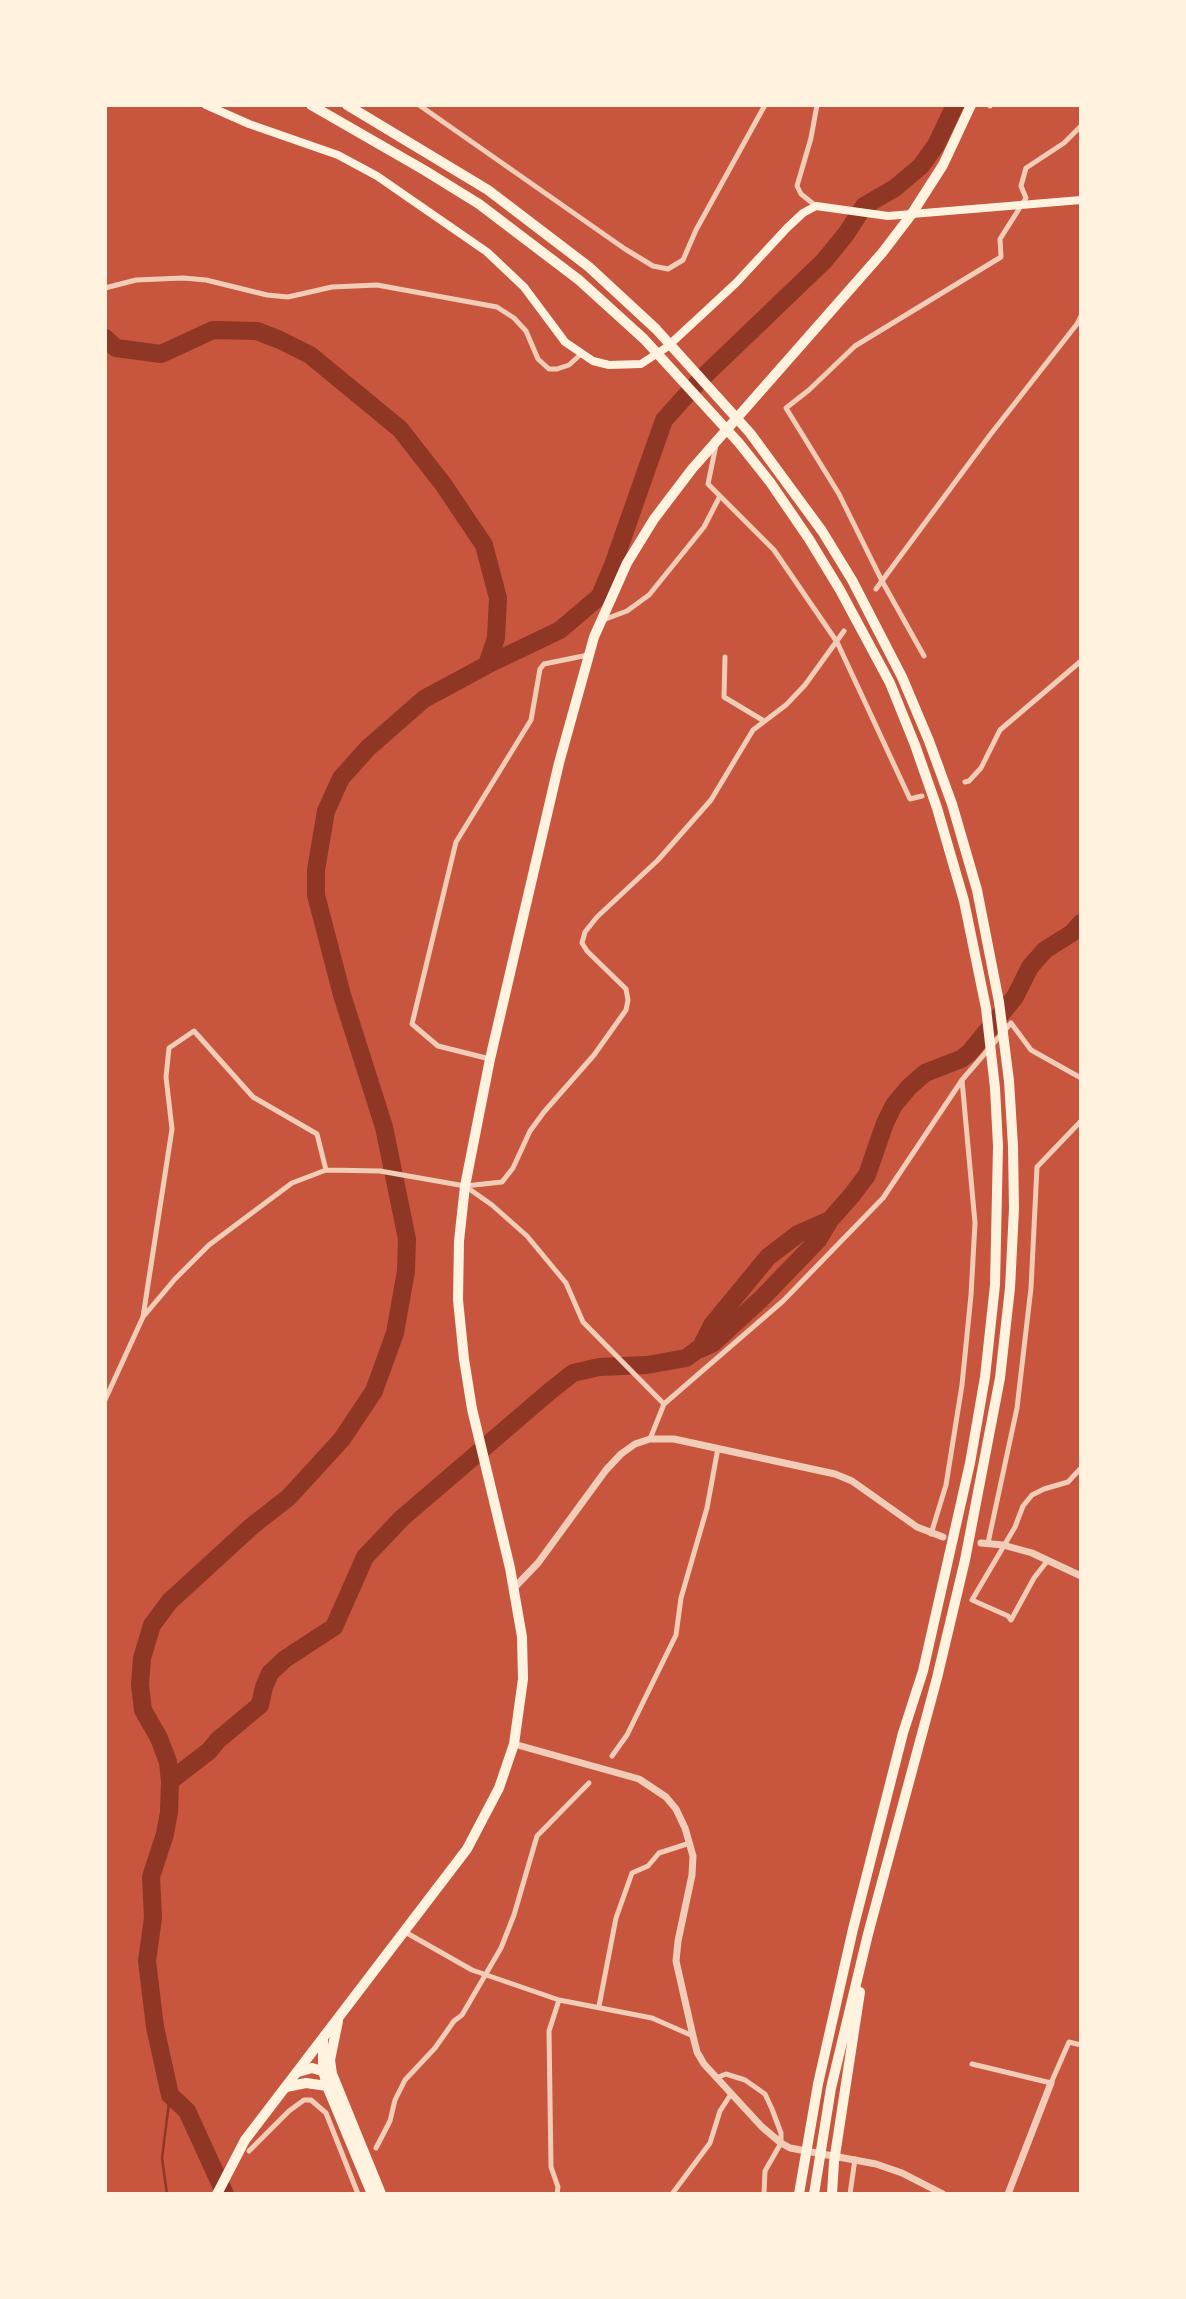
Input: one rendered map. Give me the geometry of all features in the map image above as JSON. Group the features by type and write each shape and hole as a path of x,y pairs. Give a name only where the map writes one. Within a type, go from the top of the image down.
{"highway":[{"path":"312,105 424,170 478,205 579,281 645,339 739,443 809,538 890,683 924,770 964,901 980,972 992,1055 998,1146 995,1285 985,1377 950,1557 923,1671 903,1733 853,1929 804,2156 799,2194"},
{"path":"346,105 488,190 589,267 656,329 750,433 822,531 852,580 885,643 929,741 952,804 977,890 1005,1042 1012,1133 1014,1209 1010,1288 1000,1378 965,1560 831,2088 814,2194"},
{"path":"217,2194 245,2140 467,1849 499,1788 514,1744 523,1679 522,1637 510,1567 479,1442 464,1359 458,1300 459,1241 465,1186 490,1059 558,763 600,621 627,563 654,519 692,469 882,253 911,215 943,165 971,105"},
{"path":"832,2194 834,2162 868,1934"},
{"path":"338,2021 327,2072 381,2194"},
{"path":"323,2040 327,2087 372,2194"},
{"path":"299,2072 312,2068 327,2072"},
{"path":"286,2087 306,2083 327,2087"}],"main road":[{"path":"206,105 249,124 338,155 377,176 496,259 524,287 565,342 593,361 609,365 641,364 667,346 736,283 803,213 817,206 888,216 1081,200"}],"street":[{"path":"419,105 625,249 653,265 668,269 683,260 696,230 765,105"},
{"path":"817,105 797,186 801,194 817,206"},
{"path":"924,656 839,494 786,408 855,346 1001,257 1000,239 1026,198 1021,186 1026,168 1064,143 1081,126"},
{"path":"105,288 136,280 183,278 206,280 267,295 288,297 332,287 377,285 498,307 526,331 538,359 549,369 569,365 582,354"},
{"path":"876,589 1081,316"},
{"path":"716,442 708,484 774,550 837,642 910,799 922,796"},
{"path":"600,621 627,611 649,595 704,527 720,496"},
{"path":"105,1400 143,1317 175,1279 209,1245 292,1183 326,1170 380,1171 465,1186 502,1182 513,1168 530,1132 544,1112 594,1055 626,1010 626,989 587,951 582,943 585,932 597,917 658,860 711,800 753,730 786,705 805,685 844,631"},
{"path":"490,1059 438,1046 412,1024 456,842 531,720 540,669 544,664 588,655"},
{"path":"725,657 724,697 764,721"},
{"path":"965,782 981,768 1000,730 1081,661"},
{"path":"650,1439 664,1404 783,1301 883,1198 962,1080 1011,1023 1031,1050 1081,1077"},
{"path":"143,1317 172,1129 166,1077 169,1048 194,1031 253,1097 317,1134 326,1170"},
{"path":"931,1534 946,1485 962,1385 971,1295 975,1219 962,1080"},
{"path":"1081,1121 1037,1167 1031,1288 1017,1408 985,1543 1003,1545 1048,1560 1081,1576"},
{"path":"465,1186 492,1205 527,1236 566,1283 583,1322 664,1404"},
{"path":"514,1588 538,1563 606,1470 635,1444 650,1439 674,1440 718,1448 835,1474 852,1480 908,1521 931,1534 943,1537"},
{"path":"612,1756 627,1735 676,1635 681,1598 707,1508 718,1448"},
{"path":"1048,1560 1034,1577 1012,1620 972,1600 1015,1527 1023,1506 1032,1495 1068,1482 1081,1468"},
{"path":"514,1744 639,1779 666,1797 676,1809 693,1856 676,1961 697,2052 731,2094 780,2143 790,2148 855,2158 902,2173 943,2194"},
{"path":"376,2148 390,2121 395,2100 405,2080 462,2015 501,1948 514,1915 537,1836 589,1783"},
{"path":"599,2006 616,1918 632,1873 648,1866 659,1853 690,1843"},
{"path":"405,1933 440,1954 485,1975 559,2000 652,2018 693,2036"},
{"path":"557,2194 558,2188 551,2167 549,2031 559,2000"},
{"path":"1008,2194 1069,2042 1081,2045"},
{"path":"972,2064 1051,2083"},
{"path":"716,2078 726,2074 745,2080 765,2094 781,2133 780,2143 765,2171 764,2194"},
{"path":"672,2194 710,2143 720,2111 731,2094"},
{"path":"249,2151 289,2111 304,2100 311,2100 326,2113 348,2160 358,2194"},
{"path":"850,2194 855,2158"}],"waterway":[{"path":"225,2194 187,2111 170,2095 155,2027 147,1961 153,1918 151,1877 165,1834 170,1781 168,1762 159,1738 143,1710 140,1685 142,1658 152,1625 170,1601 252,1526 289,1497 342,1439 374,1391 395,1333 406,1271 407,1239 384,1127 342,995 316,895 316,870 326,811 341,778 368,748 424,699 560,630 600,596 664,420 700,380 824,261 864,206 895,188 921,166 936,145 955,105"},
{"path":"105,338 116,348 161,354 213,330 257,331 310,355 400,429 443,484 484,545 498,598 496,638 487,665"},
{"path":"170,1781 209,1751 218,1740 260,1705 270,1673 285,1659 334,1627 365,1557 402,1518 549,1392 573,1373 599,1367 647,1365 686,1358 701,1347 712,1325 768,1257 798,1234 830,1220 852,1195 867,1175 894,1105 909,1087 925,1073 961,1059 969,1053 1015,997 1030,967 1045,950 1072,933 1081,923"},
{"path":"700,1349 713,1343 761,1299 818,1240 830,1220"},
{"path":"167,2194 162,2158 170,2095"}]}
